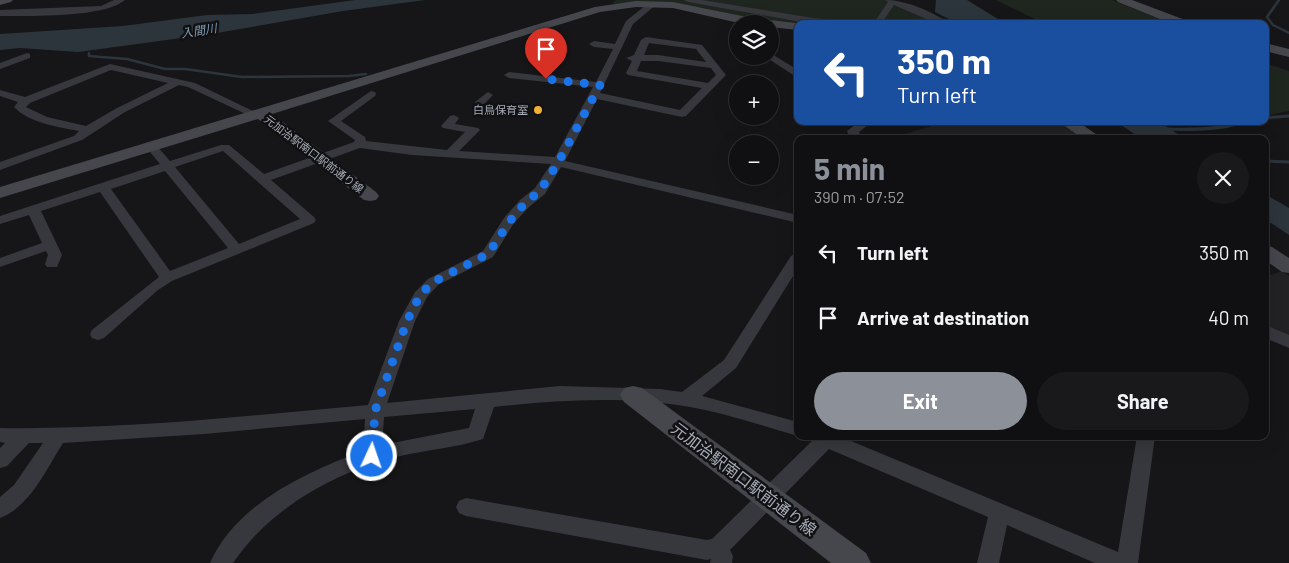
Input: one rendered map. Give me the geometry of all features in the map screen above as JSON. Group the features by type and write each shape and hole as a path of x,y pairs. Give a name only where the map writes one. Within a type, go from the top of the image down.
{"street":[{"path":"0,2 6,0"},
{"path":"0,13 31,13 102,8 120,0"},
{"path":"688,0 807,20"},
{"path":"1122,0 1174,20"},
{"path":"880,20 894,2 936,20"},
{"path":"0,193 584,13 615,7 653,4 690,8 729,18"},
{"path":"372,456 375,411 407,321 420,295 433,282 488,254 510,221 525,203 540,191 597,90 629,23 653,4"},
{"path":"884,14 885,20"},
{"path":"779,25 794,26"},
{"path":"509,75 597,90 682,114 710,86 720,75 699,48 646,40 631,73 710,86"},
{"path":"594,44 638,58 658,58 714,66"},
{"path":"1269,48 1289,53"},
{"path":"0,66 27,56"},
{"path":"779,61 793,69"},
{"path":"88,130 52,121 26,112 19,107 26,102 110,67 179,81 256,113"},
{"path":"0,166 78,138 121,110 179,81"},
{"path":"359,144 361,139 334,121 371,94"},
{"path":"0,101 5,95 26,102"},
{"name":"元加治駅南口駅前通り線","path":"256,113 370,196"},
{"path":"450,154 474,130 447,126 454,118"},
{"path":"853,135 853,130 861,125"},
{"path":"1072,125 1089,135"},
{"path":"263,179 359,144 380,148 558,162 794,218"},
{"path":"151,146 236,249"},
{"path":"0,220 225,148 309,220 167,278 153,287 98,334"},
{"path":"103,187 167,278"},
{"path":"33,209 55,255 52,264"},
{"path":"0,263 50,244"},
{"path":"1269,254 1289,268"},
{"path":"685,398 717,376 730,364 794,262"},
{"path":"1269,333 1289,342"},
{"path":"0,435 58,436 204,427 487,402 560,393 685,398 794,428"},
{"name":"元加治駅南口駅前通り線","path":"633,395 856,563"},
{"path":"222,563 242,532 278,503 328,474 372,456 476,434 487,402"},
{"path":"0,460 26,434"},
{"path":"0,509 21,491 58,436"},
{"path":"466,507 707,550 719,555 767,496 821,440"},
{"path":"828,440 1119,563"},
{"path":"1126,563 1145,440"},
{"path":"988,563 1000,514"}],"shaded area":[{"path":"616,0 893,0 947,20 794,20 794,24 779,22 779,15 734,15 705,8 668,3 612,4"},
{"path":"996,0 1112,0 1162,20 1037,20"},
{"path":"1269,64 1289,71 1289,111 1269,115"},
{"path":"935,125 1064,125 1080,135 904,135"},
{"path":"1282,271 1289,276 1289,340 1269,331 1269,276"}],"water":[{"name":"入間川","path":"355,0 425,0 343,11 211,34 78,52 20,48 0,50 0,34 123,26 207,15 253,14"},
{"path":"936,0 967,0 1000,20 951,20 935,12"},
{"path":"1121,125 1164,125 1179,135 1136,135"},
{"path":"1269,196 1289,208 1289,235 1269,222"}],"waterway":[{"path":"1279,0 1267,17 1273,25 1289,33"},
{"path":"89,53 89,56 127,59 165,69 185,69 242,77 349,76 366,74"},
{"path":"1269,118 1289,116"},
{"path":"1166,129 1217,128 1232,125"},
{"path":"1269,161 1289,162"}],"place":[{"name":"白鳥保育室","path":"538,110"}],"route":[{"path":"372,456 375,411 407,321 420,295 433,282 488,254 510,221 525,203 540,191 559,161 600,85 546,79"}]}
